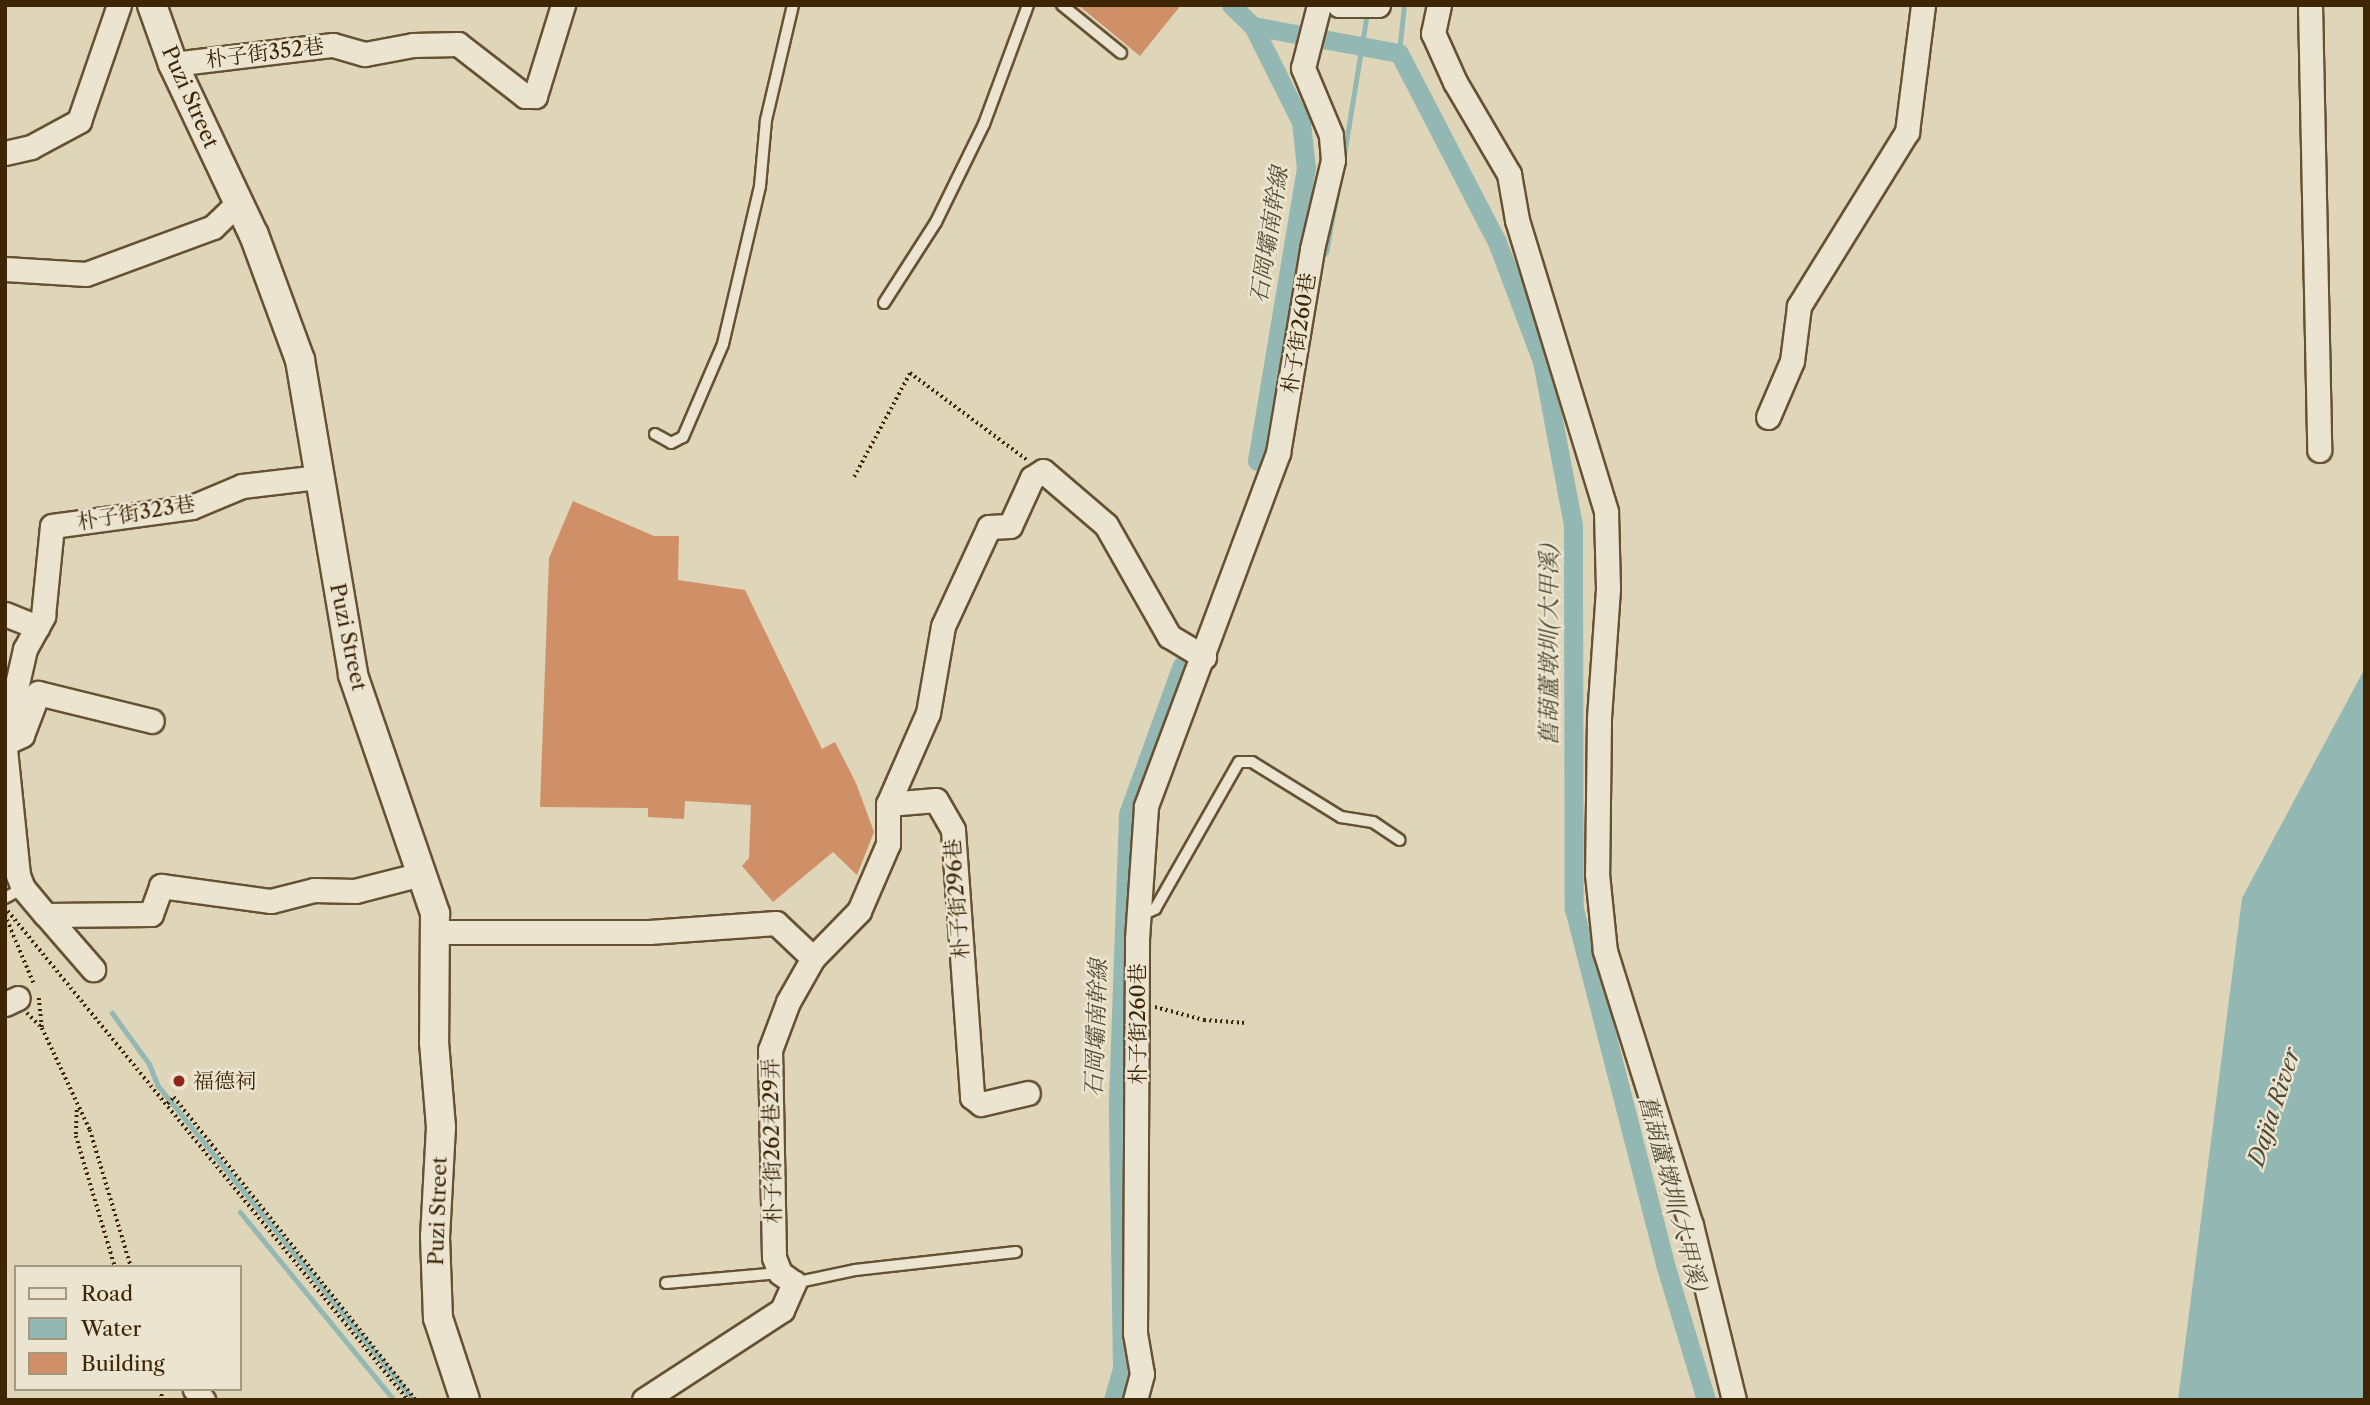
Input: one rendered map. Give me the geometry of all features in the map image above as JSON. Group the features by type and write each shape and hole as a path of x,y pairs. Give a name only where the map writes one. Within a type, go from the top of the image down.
{"street":[{"path":"5,153 31,147 79,121 119,5"},
{"name":"Puzi Street","path":"152,5 173,64 239,202 300,360 353,676 421,874 438,932 434,1042 441,1127 437,1289 449,1360 465,1400"},
{"name":"朴子街352巷","path":"173,64 333,45 365,54 413,45 458,44 525,96 535,96 563,5"},
{"name":"朴子街260巷","path":"1136,1400 1142,1374 1135,1332 1140,916 1146,806 1204,657 1278,453 1312,249 1333,160 1331,135 1303,68 1319,5"},
{"path":"1339,5 1378,5"},
{"path":"1438,5 1433,33 1455,82 1509,174 1517,220 1606,512 1608,589 1599,719 1597,874 1605,951 1691,1225 1734,1400"},
{"path":"1768,417 1792,361 1799,306 1907,132 1923,5"},
{"path":"2310,5 2319,450"},
{"path":"5,269 86,274 213,227 239,202"},
{"path":"438,932 649,932 776,923 813,958 859,911 888,844 888,804 928,713 943,626 989,527 1010,526 1032,478 1043,471 1106,525 1169,636 1204,657"},
{"name":"朴子街323巷","path":"5,737 25,649 43,616 52,526 192,507 242,486 320,477"},
{"path":"5,614 37,627"},
{"path":"93,969 46,915 14,893 5,746 22,735 38,693 152,721"},
{"name":"朴子街296巷","path":"888,804 936,800 953,830 972,1097 981,1104 1028,1093"},
{"path":"46,915 151,914 162,886 271,901 314,890 355,891 421,874"},
{"name":"朴子街262巷29弄","path":"787,1278 774,1257 770,1175 770,1050 788,1002 813,958"},
{"path":"644,1400 782,1310 787,1278"},
{"name":"Puzi Street","path":"437,1289 482,1400"}],"lane":[{"path":"655,434 671,443 683,437 723,344 760,186 766,120 793,5"},
{"path":"884,303 942,210 984,124 1028,5"},
{"path":"1062,5 1121,52"},
{"path":"1140,916 1155,909 1239,762 1252,762 1341,817 1373,821 1400,840"},
{"path":"666,1283 787,1278 1016,1252"}],"path":[{"path":"855,477 910,373 1043,471"},
{"path":"5,908 408,1400"},
{"path":"5,915 40,999 42,1028 77,1110 90,1130 130,1265"},
{"path":"11,1001 42,1028"},
{"path":"1140,1003 1204,1020 1247,1023"},
{"path":"167,1104 174,1097 416,1400"},
{"path":"77,1110 76,1136 114,1265"},
{"path":"205,1150 211,1145"},
{"path":"251,1207 256,1200"},
{"path":"287,1250 291,1243"},
{"path":"322,1293 327,1287"},
{"path":"367,1348 371,1343"}],"water":[{"name":"Dajia River","path":"2365,668 2365,1400 2178,1400 2242,898"}],"building":[{"path":"1078,5 1181,5 1140,56"},
{"path":"573,501 654,536 679,536 678,580 745,590 822,749 835,742 856,783 874,832 857,875 833,852 773,902 742,866 749,858 751,805 685,801 684,819 648,817 648,808 540,807 549,558"}],"waterway":[{"name":"石岡壩南幹線","path":"1231,5 1253,26 1301,122 1306,168 1257,461"},
{"path":"1399,53 1404,5"},
{"path":"1343,161 1367,12"},
{"name":"舊葫蘆墩圳(大甲溪)","path":"1253,26 1399,53 1497,242 1542,361 1573,525 1574,909 1665,1264 1706,1400"},
{"path":"1320,259 1326,252 1339,181"},
{"name":"石岡壩南幹線","path":"1113,1400 1122,1369 1118,1101 1128,814 1182,665"},
{"path":"112,1013 149,1064 158,1086 413,1400"},
{"path":"240,1212 394,1400"}],"place":[{"name":"福德祠","path":"179,1081"}]}
